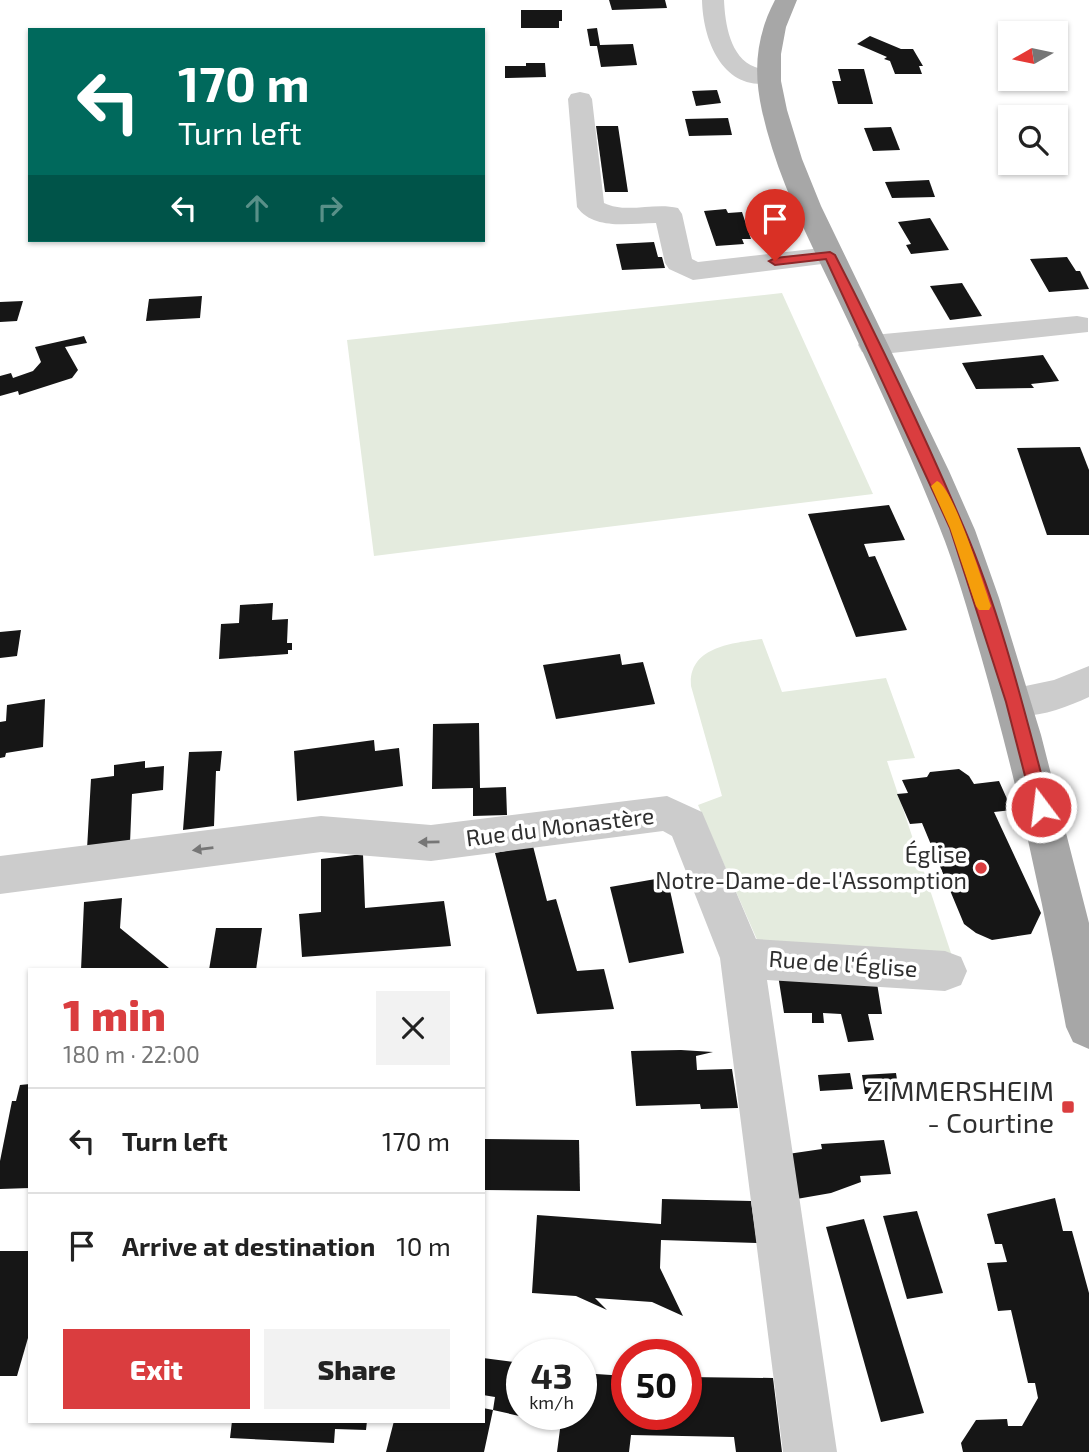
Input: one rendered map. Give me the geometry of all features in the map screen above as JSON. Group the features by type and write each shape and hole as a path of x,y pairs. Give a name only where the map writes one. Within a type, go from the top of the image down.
{"main road":[{"path":"786,0 770,37 766,58 775,111 794,177 957,528 1014,702 1041,807 1089,1027"}],"street":[{"path":"713,0 715,23 724,52 741,70 768,78"},
{"path":"580,100 591,207 608,216 667,214 680,263 693,271 830,255"},
{"path":"873,345 1077,325"},
{"path":"1014,702 1059,694 1089,681"},
{"name":"Rue du Monastère","path":"0,874 321,834 431,843 667,813 688,824 742,958 810,1452"},
{"name":"Rue de l'Église","path":"742,958 945,971"}],"shaded area":[{"path":"782,293 873,494 374,556 347,340"},
{"path":"762,639 782,692 886,678 915,758 887,761 954,962 762,951 698,805 722,796 691,686 692,673 704,655 726,645"}],"building":[{"path":"609,0 665,0 667,8 612,10"},
{"path":"521,10 562,10 562,21 559,21 559,28 521,28"},
{"path":"597,28 600,45 633,44 637,65 601,67 597,46 590,46 587,29"},
{"path":"870,36 901,49 913,49 923,66 919,66 922,74 895,74 890,61 884,59 887,57 857,44"},
{"path":"526,63 545,63 546,77 505,78 505,66 526,66"},
{"path":"838,69 864,69 873,104 838,104 832,81 841,81"},
{"path":"717,90 721,103 696,106 692,91"},
{"path":"728,118 732,135 689,136 685,119"},
{"path":"596,126 618,126 628,192 605,192"},
{"path":"891,127 900,150 873,151 864,128"},
{"path":"929,180 935,197 892,198 885,182"},
{"path":"726,209 728,213 742,212 751,239 742,239 744,244 716,246 704,211"},
{"path":"930,218 949,250 911,254 906,245 911,244 898,222"},
{"path":"654,242 658,257 662,257 665,268 622,270 616,244"},
{"path":"1067,257 1076,271 1080,271 1089,289 1049,292 1030,259"},
{"path":"962,283 982,316 950,320 930,286"},
{"path":"202,296 200,318 146,321 149,299"},
{"path":"23,301 17,321 0,322 0,302"},
{"path":"84,336 87,343 65,347 78,370 72,378 19,395 18,391 0,396 0,376 11,373 13,378 33,371 41,362 35,347"},
{"path":"1043,355 1059,381 1031,384 1034,388 976,389 962,363"},
{"path":"1080,447 1089,470 1089,535 1047,535 1017,448"},
{"path":"889,505 905,540 864,544 869,557 875,556 907,630 856,637 808,514"},
{"path":"273,603 272,620 288,619 287,643 292,643 292,650 288,650 288,654 219,659 221,624 239,623 240,605"},
{"path":"21,630 17,656 0,658 0,632"},
{"path":"620,654 622,665 643,662 655,704 556,719 543,665"},
{"path":"45,699 43,747 6,753 5,757 0,758 0,722 6,721 7,705"},
{"path":"479,723 480,788 506,787 507,815 473,816 473,788 432,789 433,724"},
{"path":"374,740 375,751 399,748 403,786 297,801 294,751"},
{"path":"222,751 220,771 216,771 214,826 183,830 189,752"},
{"path":"145,761 145,768 164,766 163,790 132,794 130,843 87,849 91,779 114,776 114,765"},
{"name":"Église Notre-Dame-de-l'Assomption","path":"959,769 969,776 974,784 999,781 1012,810 994,812 1041,913 1031,934 992,940 964,924 922,823 910,824 897,794 908,793 902,780 927,777 930,772"},
{"path":"533,846 547,901 556,899 577,971 604,969 614,1009 537,1014 495,853"},
{"path":"363,854 365,908 444,901 451,946 302,957 299,914 321,912 321,859"},
{"path":"667,877 684,953 629,963 610,887"},
{"path":"122,898 120,928 169,968 81,968 84,902"},
{"path":"216,928 262,928 256,968 209,968"},
{"path":"778,975 876,977 882,1014 868,1014 874,1040 848,1042 841,1014 823,1013 824,1023 812,1023 812,1013 784,1013"},
{"path":"631,1051 713,1052 696,1056 697,1070 732,1069 738,1108 701,1109 700,1104 636,1106"},
{"path":"850,1073 853,1089 820,1091 818,1075"},
{"path":"896,1073 899,1093 865,1094 862,1075"},
{"path":"28,1084 28,1188 0,1189 0,1161 12,1101 16,1101 20,1085"},
{"path":"485,1139 579,1140 580,1191 485,1190"},
{"path":"884,1140 891,1174 860,1176 861,1182 831,1193 785,1201 781,1155 822,1149 821,1144"},
{"path":"1055,1198 1063,1231 1072,1231 1089,1293 1089,1452 963,1452 961,1443 976,1420 1007,1419 1008,1426 1022,1426 1038,1398 1035,1383 1028,1383 1011,1310 998,1311 987,1263 1007,1262 1002,1244 995,1244 987,1214"},
{"path":"662,1199 751,1201 757,1243 661,1240 660,1268 683,1316 652,1302 595,1298 607,1310 576,1296 532,1293 537,1215 661,1224"},
{"path":"917,1211 943,1293 907,1299 883,1216"},
{"path":"864,1219 924,1413 881,1422 826,1227"},
{"path":"0,1251 28,1251 28,1338 17,1376 0,1376"},
{"path":"485,1358 506,1361 506,1413 493,1410 495,1397 485,1395"},
{"path":"597,1374 611,1375 611,1430 702,1430 702,1377 773,1378 782,1452 736,1452 734,1437 631,1435 629,1452 557,1452 560,1430 597,1430"},
{"path":"485,1408 493,1410 484,1452 386,1452 393,1423 485,1423"},
{"path":"232,1423 367,1423 366,1430 335,1429 334,1443 230,1438"}],"slow traffic":[{"path":"937,486 957,528 984,606"}],"place":[{"name":"Église Notre-Dame-de-l'Assomption","path":"981,868"},
{"name":"ZIMMERSHEIM - Courtine","path":"1068,1107"}],"route":[{"path":"775,261 830,255 850,296 971,564 1014,702 1041,807"}]}
